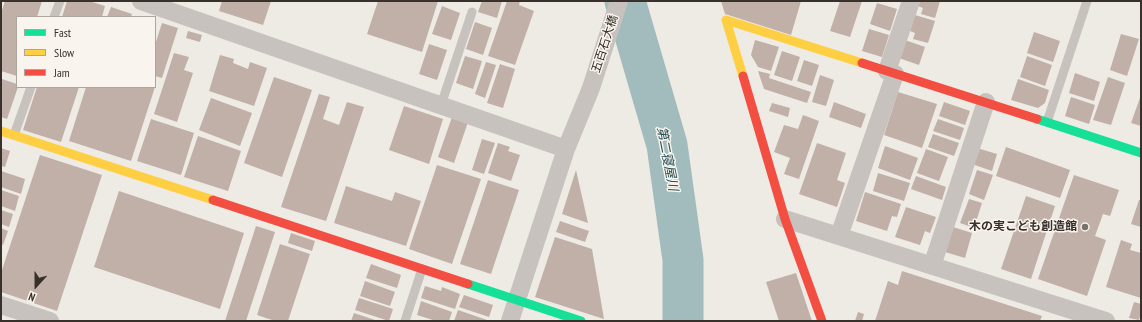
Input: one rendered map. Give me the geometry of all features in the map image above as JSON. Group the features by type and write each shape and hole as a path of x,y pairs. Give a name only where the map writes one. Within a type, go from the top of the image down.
{"street":[{"name":"五百石大橋","path":"510,321 566,149 591,88 619,1"},
{"path":"839,236 891,72 910,1"},
{"path":"151,3 566,149"},
{"path":"822,321 785,219 726,20 986,102 1141,153"},
{"path":"932,266 986,102"},
{"path":"1,131 581,321"},
{"path":"785,219 1106,321"},
{"path":"1,305 50,321"}],"lane":[{"path":"54,16 60,1"},
{"path":"1047,122 1087,1"},
{"path":"440,105 472,12"},
{"path":"14,135 30,88"},
{"path":"405,321 422,269"}],"building":[{"path":"5,1 42,1 37,16 16,16 16,76 1,71 1,13"},
{"path":"67,1 89,1 105,6 102,16 62,16"},
{"path":"222,1 271,1 263,25 219,11"},
{"path":"378,1 438,1 422,52 367,34"},
{"path":"482,1 502,1 497,18 478,12"},
{"path":"507,1 520,1 519,5 534,11 515,65 488,56"},
{"path":"721,1 801,1 791,35 725,14"},
{"path":"840,1 862,1 850,37 830,31"},
{"path":"920,1 940,1 935,18 921,14 923,8 918,6"},
{"path":"877,3 897,9 890,31 870,24"},
{"path":"442,6 460,13 451,40 432,34"},
{"path":"111,7 132,14 131,16 107,16"},
{"path":"915,15 935,21 928,43 913,39 915,33 910,31"},
{"path":"475,22 492,28 483,55 466,49"},
{"path":"162,23 178,28 162,78 156,76 156,42"},
{"path":"869,29 889,35 882,57 862,51"},
{"path":"188,31 202,35 200,42 186,38"},
{"path":"1034,32 1060,41 1053,62 1027,53"},
{"path":"1121,34 1139,39 1127,76 1110,70"},
{"path":"902,39 925,47 919,65 896,57"},
{"path":"755,40 779,47 771,71 758,67 751,55"},
{"path":"429,44 447,50 437,80 419,74"},
{"path":"782,51 800,57 792,81 774,75"},
{"path":"174,53 189,57 184,70 193,73 177,122 154,114"},
{"path":"220,55 234,59 233,63 248,69 250,62 267,68 254,106 209,91"},
{"path":"465,56 482,61 473,89 456,83"},
{"path":"1027,56 1052,65 1045,86 1020,77"},
{"path":"804,60 819,65 812,86 797,81"},
{"path":"486,62 496,65 485,98 475,94"},
{"path":"500,64 515,69 503,108 487,103"},
{"path":"758,71 770,74 769,78 811,92 807,103 764,89"},
{"path":"1075,73 1100,82 1094,101 1069,93"},
{"path":"820,75 834,80 826,106 812,102"},
{"path":"274,77 312,90 282,177 244,163"},
{"path":"1108,77 1125,83 1111,125 1093,120"},
{"path":"2,79 16,84 16,88 18,88 7,119 1,117"},
{"path":"1018,79 1049,90 1045,103 1038,108 1011,100"},
{"path":"37,88 79,88 61,142 23,130"},
{"path":"86,88 155,88 131,161 69,141"},
{"path":"898,92 937,104 922,148 884,135"},
{"path":"319,94 330,97 323,119 339,125 347,102 364,107 326,221 281,207"},
{"path":"1141,95 1141,126 1131,123"},
{"path":"1071,97 1095,105 1089,124 1065,116"},
{"path":"211,98 252,113 240,146 199,130"},
{"path":"834,102 866,114 861,128 829,117"},
{"path":"944,102 970,111 965,125 939,116"},
{"path":"772,103 790,108 788,117 769,111"},
{"path":"404,106 443,119 429,164 389,150"},
{"path":"803,115 819,121 799,179 784,174 790,158 774,152 784,125 798,129"},
{"path":"452,117 468,122 454,163 438,157"},
{"path":"151,119 194,133 181,175 137,161"},
{"path":"938,119 964,128 960,140 933,131"},
{"path":"933,134 959,143 954,156 928,147"},
{"path":"198,136 241,151 228,191 184,177"},
{"path":"482,139 495,143 484,174 472,170"},
{"path":"498,143 510,147 508,151 520,155 511,181 488,173"},
{"path":"817,143 846,153 837,180 845,183 837,207 799,194"},
{"path":"885,146 918,158 910,180 878,168"},
{"path":"1006,147 1070,170 1060,198 996,176"},
{"path":"1,148 10,151 5,167 1,166"},
{"path":"977,148 997,154 992,171 972,164"},
{"path":"926,149 948,157 939,181 917,173"},
{"path":"40,155 102,175 57,311 1,292 1,273"},
{"path":"437,165 481,179 452,264 409,249"},
{"path":"576,170 588,223 562,214"},
{"path":"977,170 993,175 984,200 969,194"},
{"path":"1,171 25,179 21,194 1,187"},
{"path":"878,173 910,183 904,201 873,191"},
{"name":"木の実こども創造館","path":"1074,175 1119,190 1110,216 1103,214 1095,236 1106,240 1087,296 1038,279"},
{"path":"916,176 946,187 942,200 911,189"},
{"path":"488,180 519,190 491,274 460,264"},
{"path":"346,186 392,201 395,192 421,201 406,246 334,223"},
{"path":"1,190 19,196 15,211 1,206"},
{"path":"119,191 244,233 220,309 94,267"},
{"path":"865,192 901,204 897,217 892,216 887,231 856,221"},
{"path":"1026,196 1055,206 1031,279 1001,269"},
{"path":"969,199 982,203 974,228 960,223"},
{"path":"1139,200 1141,200 1141,227 1131,224"},
{"path":"906,207 936,217 930,233 925,231 920,245 895,237"},
{"path":"1,210 13,214 9,227 1,224"},
{"path":"560,221 589,231 585,242 556,232"},
{"path":"256,226 275,232 246,321 225,321"},
{"path":"953,227 972,233 965,258 945,252"},
{"path":"1,228 8,231 3,245 1,244"},
{"path":"291,233 315,241 312,251 288,243"},
{"path":"555,237 592,249 604,319 535,297"},
{"path":"1121,240 1132,244 1130,250 1141,253 1141,298 1106,287"},
{"path":"280,244 310,254 288,321 275,321 257,315"},
{"path":"371,264 401,275 397,288 366,278"},
{"path":"902,271 1042,316 1040,321 875,321 888,281 898,285"},
{"path":"796,273 812,321 779,321 766,282"},
{"path":"365,281 395,292 390,306 360,296"},
{"path":"425,286 441,291 442,287 460,294 455,309 421,298"},
{"path":"464,295 493,305 489,317 459,307"},
{"path":"359,298 393,309 389,321 355,310"},
{"path":"421,301 452,312 449,321 436,321 417,315"},
{"path":"1134,302 1141,304 1139,320 1129,318"},
{"path":"458,310 490,321 454,321"},
{"path":"858,312 864,314 862,321 855,321"},
{"path":"354,313 378,321 351,321"}],"waterway":[{"name":"第二寝屋川","path":"625,1 667,145 683,260 683,321"}],"traffic: fast":[{"path":"1037,119 1141,153"},
{"path":"468,284 581,321"}],"traffic: slow":[{"path":"743,76 726,20 862,63"},
{"path":"1,131 213,200"}],"traffic: jam":[{"path":"862,63 1037,119"},
{"path":"743,76 785,219 822,321"},
{"path":"213,200 468,284"}],"place":[{"name":"木の実こども創造館","path":"1085,227"}]}
